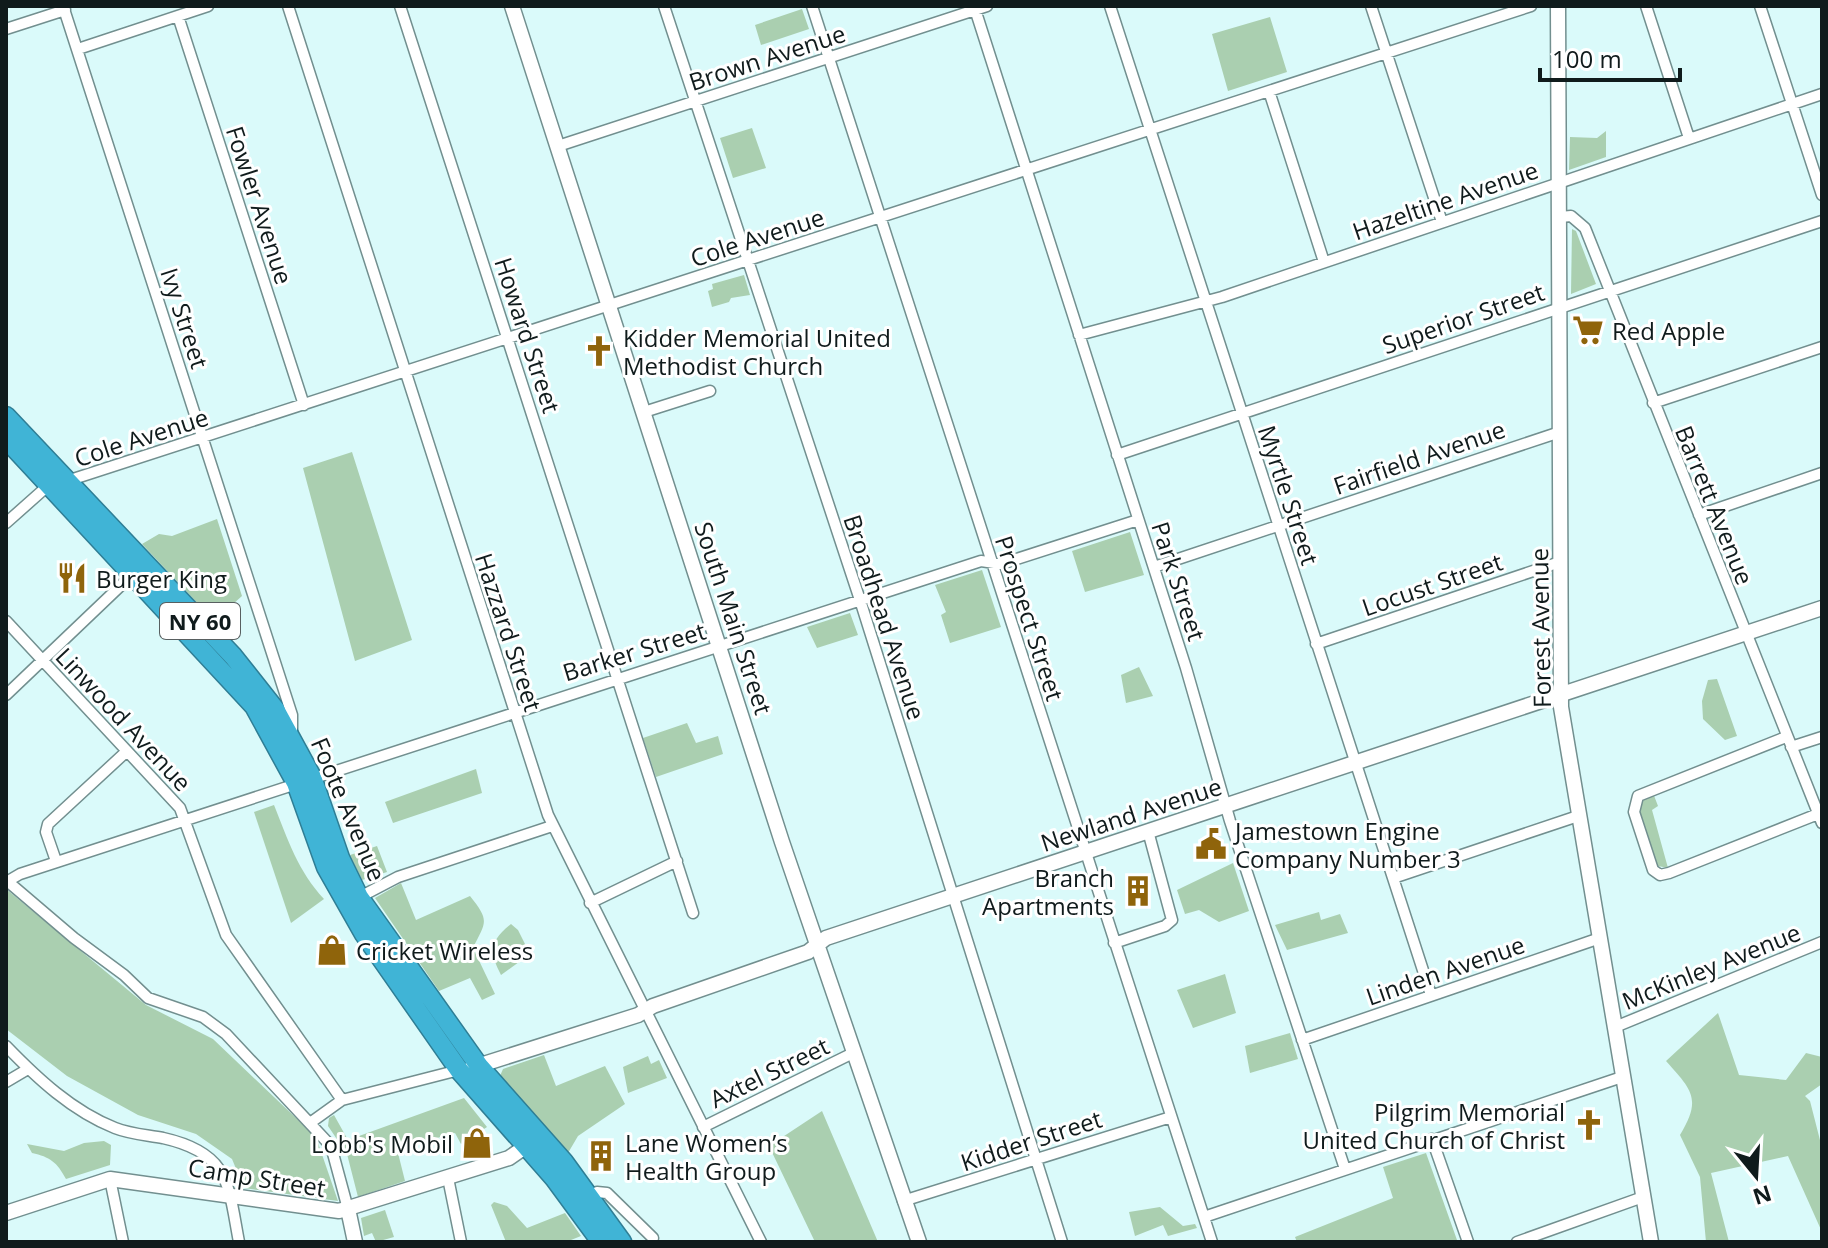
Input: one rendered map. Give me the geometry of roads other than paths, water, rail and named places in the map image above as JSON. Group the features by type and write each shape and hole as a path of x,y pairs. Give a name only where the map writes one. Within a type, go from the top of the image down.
{"highway":[{"name":"Foote Avenue","path":"6,416 60,484 140,568 241,665 292,735 326,867 534,1140 583,1202 622,1242"},
{"name":"Foote Avenue","path":"6,439 60,484"},
{"name":"Foote Avenue","path":"140,568 254,706 304,780"},
{"name":"Foote Avenue","path":"352,902 459,1070 534,1140"},
{"name":"Foote Avenue","path":"583,1202 601,1242"}],"street":[{"path":"78,49 208,6"},
{"name":"Hazzard Street","path":"288,6 552,826 761,1242"},
{"name":"Howard Street","path":"400,6 693,913"},
{"name":"South Main Street","path":"512,6 817,946 919,1242"},
{"name":"Broadhead Avenue","path":"664,6 860,600 1062,1242"},
{"name":"Prospect Street","path":"812,6 1212,1242"},
{"name":"Brown Avenue","path":"558,146 987,6"},
{"name":"Myrtle Street","path":"1110,6 1431,995"},
{"path":"1371,6 1442,222"},
{"name":"Cole Avenue","path":"6,523 42,491 60,484 1531,6"},
{"name":"Forest Avenue","path":"1558,6 1560,694 1651,1242"},
{"path":"1646,6 1689,138"},
{"path":"1760,6 1822,195"},
{"path":"6,29 64,8"},
{"name":"Ivy Street","path":"64,8 292,715 292,735"},
{"name":"Park Street","path":"974,8 1345,1169"},
{"name":"Fowler Avenue","path":"178,16 304,405"},
{"path":"1269,91 1324,262"},
{"name":"Hazeltine Avenue","path":"1079,335 1206,302 1822,94"},
{"name":"Barrett Avenue","path":"1560,217 1571,216 1585,228 1820,818"},
{"name":"Superior Street","path":"1117,455 1822,221"},
{"path":"1653,403 1822,347"},
{"path":"644,412 710,391"},
{"name":"Fairfield Avenue","path":"1154,567 1560,432"},
{"path":"1699,515 1822,473"},
{"name":"Barker Street","path":"7,880 56,861 514,710 981,561 1001,564 1138,520"},
{"name":"Locust Street","path":"1316,644 1560,562"},
{"path":"6,695 140,568"},
{"name":"Newland Avenue","path":"459,1070 645,1011 808,952 826,938 1822,608"},
{"name":"Linwood Avenue","path":"6,621 175,801 186,818 226,935 342,1100"},
{"path":"1820,818 1660,875 1651,867 1634,812 1637,798 1643,793 1788,742 1822,737"},
{"path":"56,861 46,832 48,824 127,751"},
{"path":"1393,878 1578,816"},
{"path":"352,902 398,877 552,826"},
{"path":"1114,943 1165,926 1172,920 1148,831"},
{"path":"590,903 677,861"},
{"path":"7,880 148,998 195,1014 218,1026 310,1123 336,1156 355,1242"},
{"name":"Linden Avenue","path":"1302,1040 1600,938"},
{"name":"McKinley Avenue","path":"1615,1027 1822,942"},
{"path":"6,1046 54,1092 115,1128 197,1149 225,1174 239,1242"},
{"name":"Axtel Street","path":"703,1127 853,1053"},
{"path":"6,1082 28,1069"},
{"path":"310,1123 342,1100 459,1070"},
{"path":"1204,1217 1622,1077"},
{"name":"Kidder Street","path":"903,1201 1171,1117"},
{"path":"1432,1139 1468,1242"},
{"name":"Camp Street","path":"6,1213 110,1179 325,1211 348,1209 509,1158 534,1140"},
{"path":"448,1178 461,1242"},
{"path":"110,1179 123,1242"},
{"path":"583,1202 601,1191 607,1193 653,1238"},
{"path":"1517,1242 1643,1197"}],"place":[{"name":"Red Apple","path":"1588,330"},
{"name":"Kidder Memorial United Methodist Church","path":"599,351"},
{"name":"Burger King","path":"72,578"},
{"name":"Jamestown Engine Company Number 3","path":"1211,844"},
{"name":"Branch Apartments","path":"1138,891"},
{"name":"Cricket Wireless","path":"332,950"},
{"name":"Pilgrim Memorial United Church of Christ","path":"1589,1125"},
{"name":"Lobb's Mobil","path":"477,1143"},
{"name":"Lane Women’s Health Group","path":"601,1156"}]}
